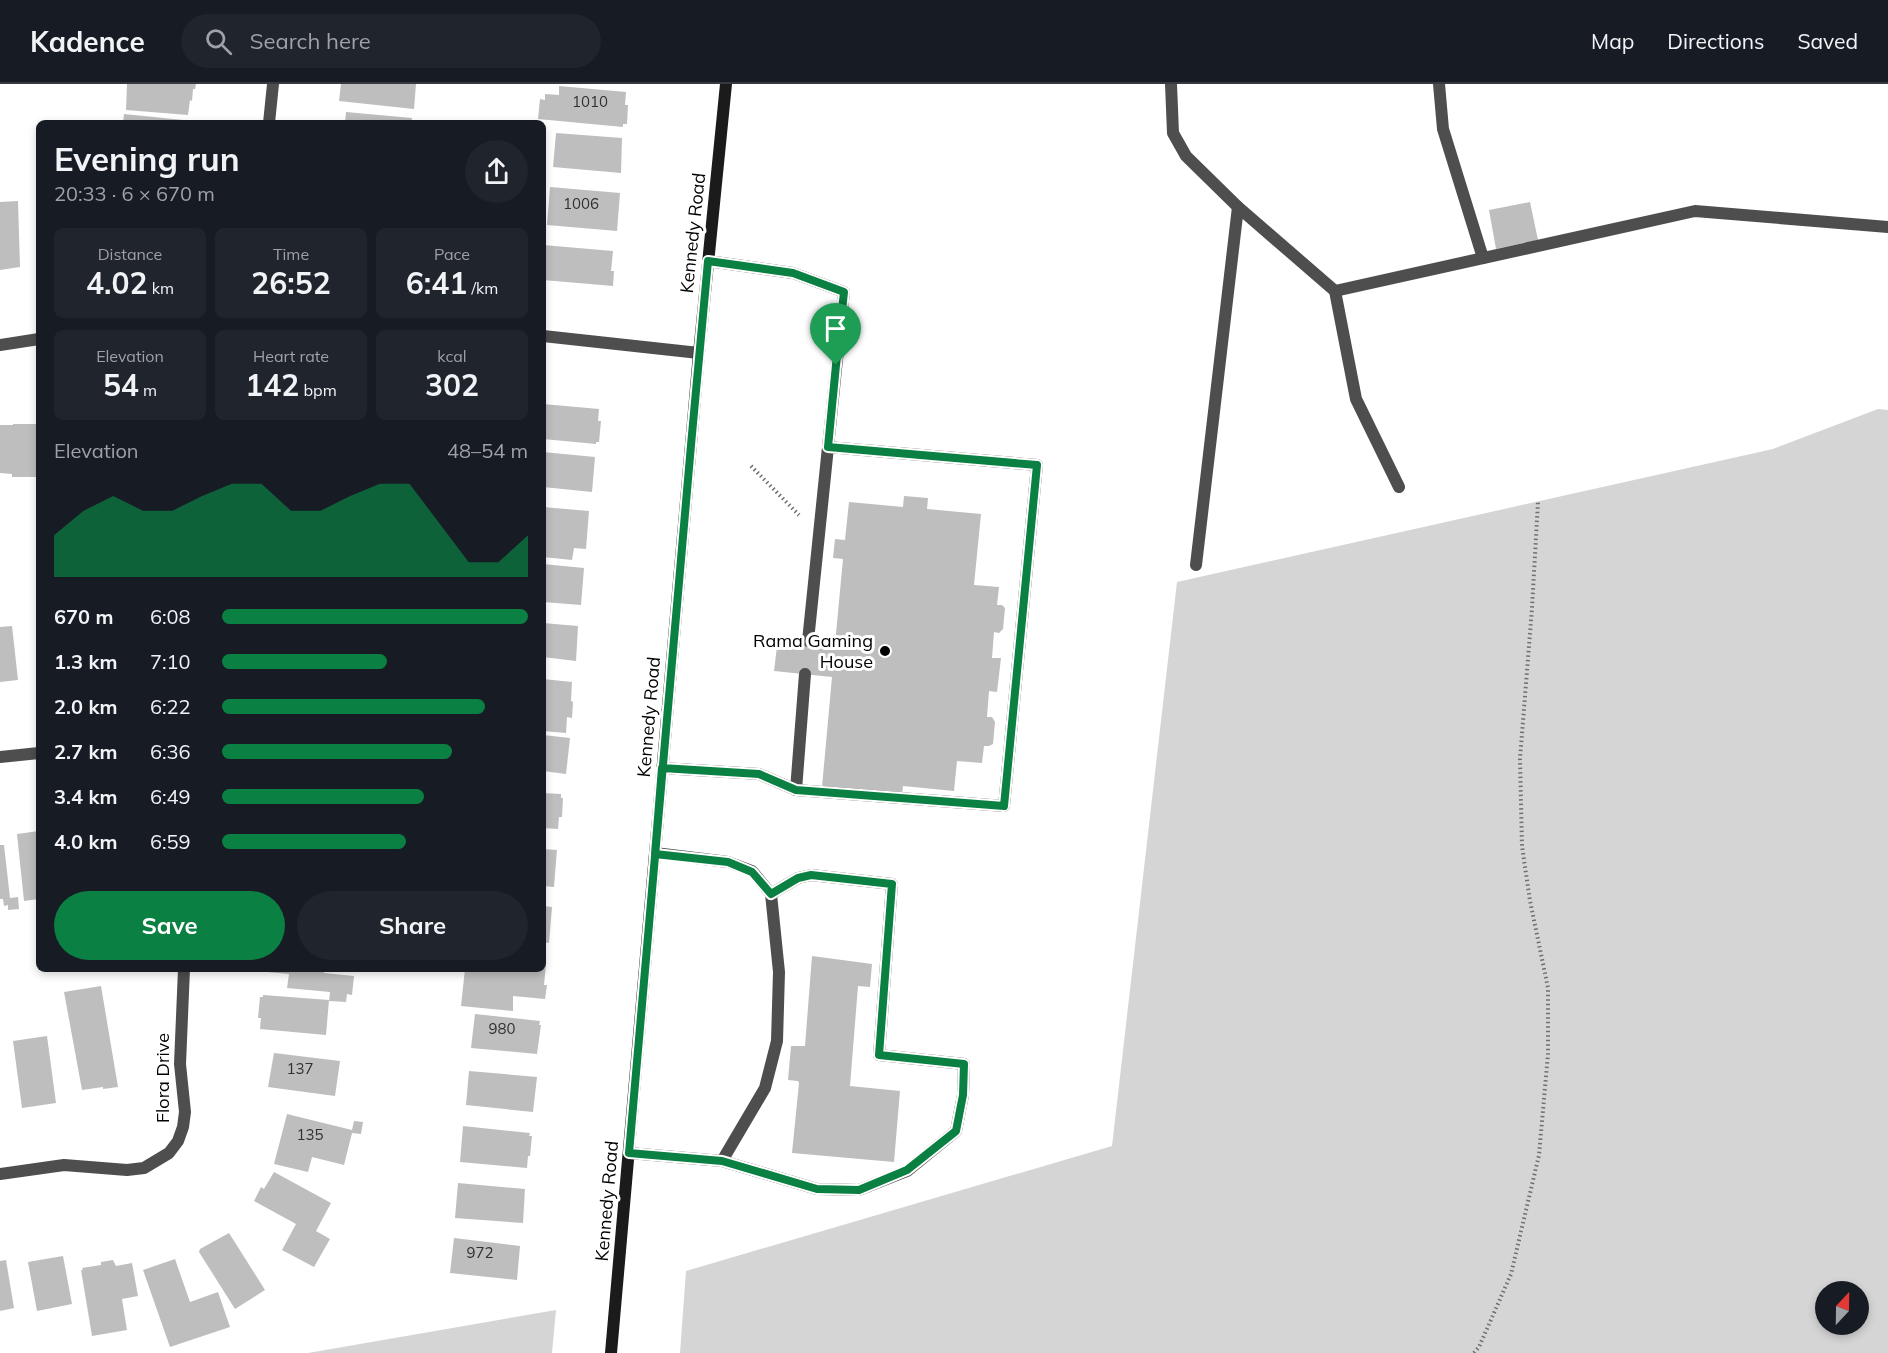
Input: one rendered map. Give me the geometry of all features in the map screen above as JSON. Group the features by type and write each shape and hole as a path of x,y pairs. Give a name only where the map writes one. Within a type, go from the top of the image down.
{"main road":[{"name":"Kennedy Road","path":"611,1353 699,352 726,84"}],"street":[{"path":"269,120 273,84"},
{"path":"1171,84 1172,125 1177,141 1186,156 1238,207 1335,291 1354,394 1399,487"},
{"path":"1439,84 1443,129 1483,258"},
{"path":"1196,565 1238,207"},
{"path":"1335,291 1695,211 1888,227"},
{"path":"708,261 793,273 844,292 808,641"},
{"path":"546,336 699,352"},
{"path":"0,345 36,339"},
{"path":"662,768 759,774 796,790 1004,806 1037,465 828,447"},
{"path":"796,790 805,674"},
{"path":"0,757 36,753"},
{"path":"655,854 728,862 752,872 771,894 779,972 777,1041 765,1088 722,1161"},
{"path":"629,1153 722,1161 817,1189 859,1190 907,1170 956,1131 963,1095 964,1064 879,1055 892,884 811,875 798,878 771,894"},
{"name":"Flora Drive","path":"0,1174 64,1165 127,1170 144,1168 169,1153 178,1141 185,1112 180,1064 184,972"}],"path":[{"path":"751,466 819,535"},
{"path":"1474,1353 1479,1347 1511,1274 1539,1155 1548,1054 1548,988 1530,902 1522,846 1520,770 1538,502"}],"shaded area":[{"path":"1878,409 1888,410 1888,1353 680,1353 686,1271 1112,1146 1177,582 1773,449"},
{"path":"556,1310 552,1353 308,1353"}],"building":[{"path":"127,84 196,84 192,101 190,100 188,115 126,110"},
{"path":"341,84 416,84 414,109 339,101"},
{"path":"559,86 626,92 627,124 623,124 623,127 538,119 540,99 545,100 545,94 559,95"},
{"path":"346,112 412,118 412,120 345,120"},
{"path":"124,114 183,120 123,120"},
{"path":"556,133 622,138 621,173 553,167"},
{"path":"550,187 620,193 617,231 547,225"},
{"path":"18,201 20,267 0,270 0,202"},
{"path":"1530,202 1538,240 1496,249 1489,210"},
{"path":"546,245 613,251 611,271 614,271 613,286 546,280"},
{"path":"546,404 599,409 598,421 601,421 599,442 596,444 546,439"},
{"path":"36,424 36,477 12,477 12,474 0,473 0,425"},
{"path":"546,452 595,457 592,492 546,487"},
{"name":"Rama Gaming House","path":"904,496 928,498 927,509 981,514 974,585 999,587 997,605 1005,608 1003,629 999,633 994,632 992,658 1001,658 997,692 989,691 987,717 992,717 995,722 993,744 984,746 982,763 957,761 954,791 903,786 902,795 822,787 832,677 774,671 778,638 835,644 843,559 833,558 835,539 845,540 849,502 903,507"},
{"path":"546,507 589,511 586,549 574,548 572,560 546,557"},
{"path":"546,564 584,568 581,605 546,602"},
{"path":"546,623 578,626 576,661 546,657"},
{"path":"12,626 18,680 0,682 0,627"},
{"path":"546,679 572,682 572,718 567,717 566,733 546,731"},
{"path":"546,735 570,738 566,774 546,771"},
{"path":"546,793 561,794 563,798 562,817 559,817 558,829 546,828"},
{"path":"36,831 36,899 24,901 17,834"},
{"path":"0,845 4,845 10,898 18,897 19,909 8,910 8,905 4,906 3,899 0,899"},
{"path":"546,849 557,850 554,887 546,886"},
{"path":"546,906 552,907 549,943 546,942"},
{"path":"812,956 872,964 870,987 858,986 850,1086 900,1091 894,1162 792,1153 799,1083 788,1080 791,1046 805,1046"},
{"path":"267,972 324,972 354,976 352,995 347,994 346,1002 329,1001 330,992 287,988 289,974"},
{"path":"465,972 545,972 544,985 547,985 545,999 513,996 513,1011 461,1006"},
{"path":"101,986 118,1087 82,1090 64,992"},
{"path":"263,995 329,1000 326,1035 260,1029 261,1018 258,1018 260,997"},
{"path":"475,1014 540,1021 537,1054 471,1048"},
{"path":"47,1036 56,1103 22,1108 13,1041"},
{"path":"274,1053 340,1061 335,1096 268,1087"},
{"path":"469,1071 537,1077 533,1112 466,1105"},
{"path":"287,1114 352,1130 354,1121 363,1122 361,1134 352,1133 344,1165 312,1157 308,1172 274,1164"},
{"path":"463,1126 530,1133 529,1136 532,1136 527,1168 460,1162"},
{"path":"274,1172 331,1203 316,1231 330,1239 314,1267 282,1250 296,1224 254,1201 261,1187 264,1189"},
{"path":"458,1183 525,1189 523,1223 455,1218"},
{"path":"229,1233 265,1290 235,1309 199,1252 200,1249"},
{"path":"454,1238 520,1246 517,1280 450,1273"},
{"path":"63,1256 72,1304 37,1311 28,1262"},
{"path":"175,1259 190,1302 218,1292 230,1327 170,1347 143,1270"},
{"path":"6,1260 14,1308 0,1311 0,1261"},
{"path":"113,1260 116,1266 132,1263 138,1296 122,1299 127,1330 92,1336 81,1270"}],"place":[{"name":"Rama Gaming House","path":"885,651"}],"route":[{"path":"708,261 793,273 844,292 836,365 828,447 1037,465 1004,806 796,790 759,774 662,768 655,854 728,862 752,872 771,894 798,878 811,875 892,884 879,1055 964,1064 963,1095 956,1131 907,1170 859,1190 817,1189 722,1161 629,1153 668,697 708,261"}]}
